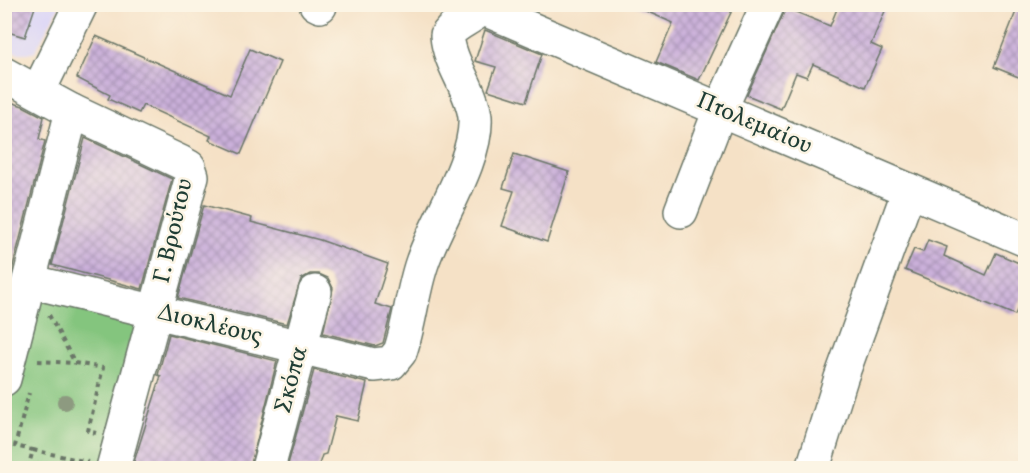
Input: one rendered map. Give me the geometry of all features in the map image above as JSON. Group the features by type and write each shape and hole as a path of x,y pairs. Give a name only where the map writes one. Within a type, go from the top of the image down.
{"street":[{"path":"38,92 81,4"},
{"path":"681,211 720,110 768,4"},
{"name":"Πτολεμαίου","path":"483,6 1026,240"},
{"name":"Διοκλέους","path":"29,281 374,365 391,363 398,356 403,344 422,262 467,158 473,133 473,109 449,47 447,35 456,25 483,6"},
{"path":"4,74 72,111 29,281 21,368"},
{"name":"Γ. Βρούτου","path":"72,111 189,167 192,176 116,458"},
{"path":"813,468 841,378 909,190"},
{"name":"Σκόπα","path":"268,468 315,292"}],"path":[{"path":"29,281 75,363"},
{"path":"75,363 104,368 87,431 116,458 33,450 15,446 21,368 75,363"},
{"path":"28,468 33,450"}],"shaded area":[{"path":"4,5 60,5 34,53 18,53 5,48"}],"green space":[{"path":"29,281 154,312 113,468 5,468 5,379"}],"building":[{"path":"4,4 36,4 25,37 4,31"},
{"path":"630,4 735,4 699,80 656,62 673,23"},
{"path":"839,4 888,4 871,44 882,49 865,87 813,64 807,77 796,73 781,109 747,95 786,8 830,26"},
{"path":"1019,4 1026,4 1026,80 994,67"},
{"path":"485,30 542,54 526,102 488,90 496,67 475,61"},
{"path":"96,36 230,95 250,49 280,62 241,154 209,140 211,136 143,105 139,113 108,99 110,95 77,78"},
{"path":"4,100 23,106 44,117 39,139 45,141 4,301"},
{"path":"85,138 172,179 142,289 52,265"},
{"path":"514,154 569,172 547,242 502,226 514,191 503,188"},
{"path":"204,205 252,218 251,222 320,240 388,264 375,304 392,309 383,343 375,346 323,333 333,288 328,278 319,274 310,274 301,279 287,324 178,298"},
{"path":"928,240 947,247 944,256 986,275 996,253 1026,266 1026,289 1015,315 905,270 914,249 923,252"},
{"path":"169,334 277,361 250,468 132,468 161,376 158,375"},
{"path":"314,370 367,383 358,421 336,416 326,454 322,455 318,468 287,468"}]}
